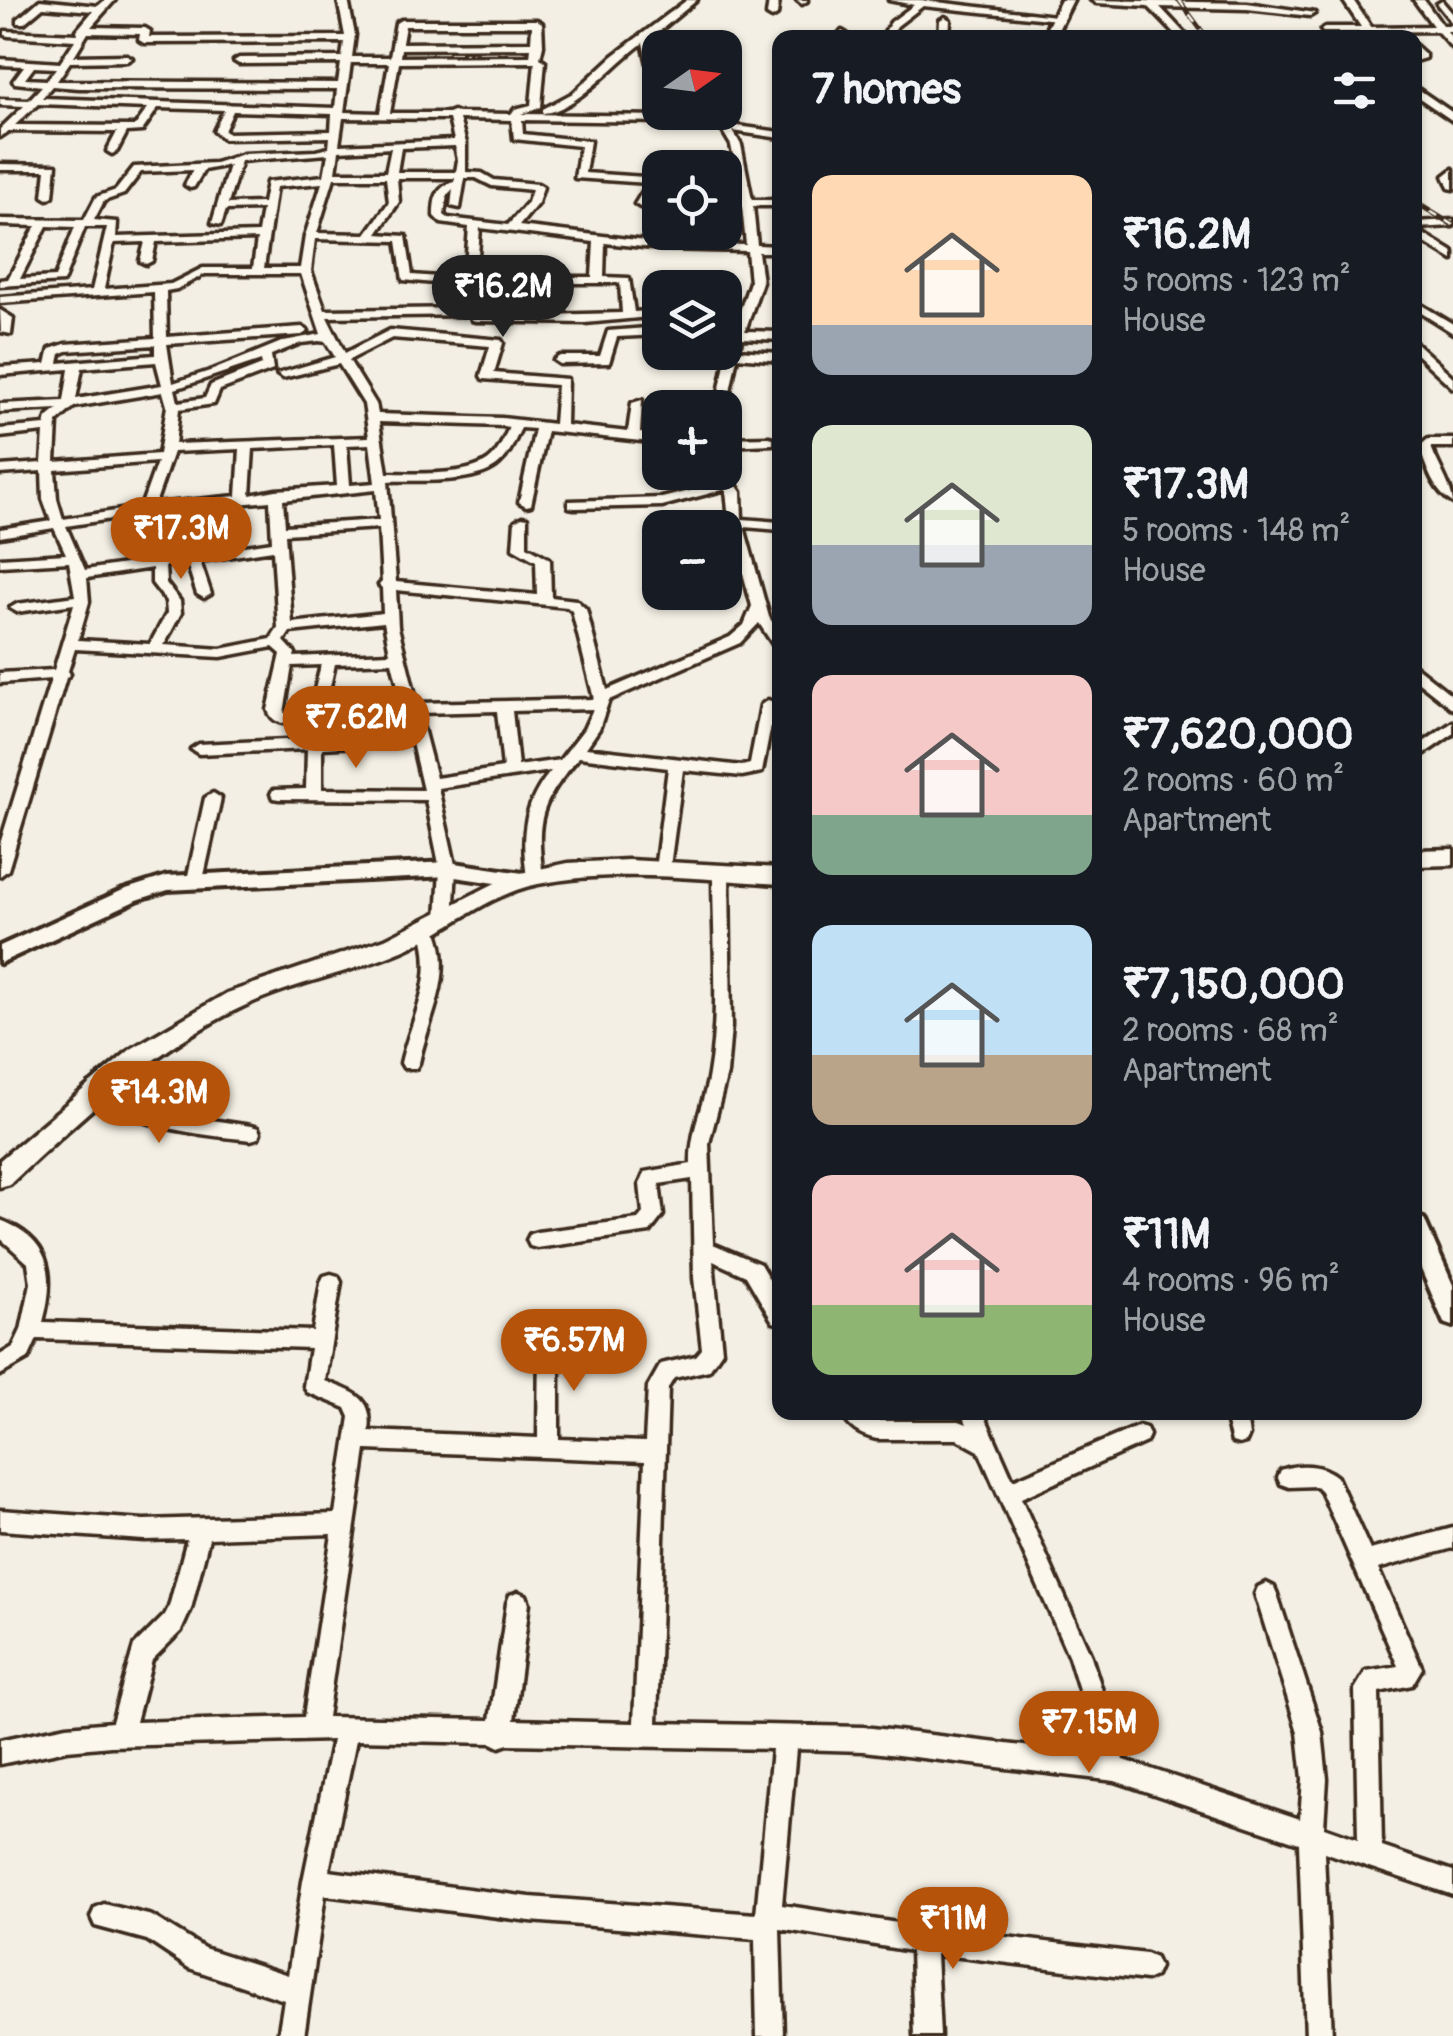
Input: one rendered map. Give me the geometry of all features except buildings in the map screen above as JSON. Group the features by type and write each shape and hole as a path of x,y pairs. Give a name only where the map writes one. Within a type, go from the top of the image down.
{"main road":[{"path":"1422,858 1453,857"},
{"path":"0,1176 95,1089 187,1026 235,999 437,924 529,878 592,869 772,876"}],"street":[{"path":"3,131 50,84 80,34 110,0"},
{"path":"342,0 349,38 330,177 310,236 305,271 330,339 365,392 374,418 386,524 390,617 448,869 437,924 432,1005 414,1036 410,1062"},
{"path":"657,30 692,0"},
{"path":"772,15 774,0"},
{"path":"894,0 1058,17"},
{"path":"1052,30 1067,0 1058,0"},
{"path":"1096,0 1271,4 1310,14 1325,30"},
{"path":"1308,0 1310,14"},
{"path":"1348,0 1367,30"},
{"path":"1418,0 1453,46"},
{"path":"20,21 43,2 99,9"},
{"path":"1152,4 1177,30"},
{"path":"1422,31 1453,24 1442,4"},
{"path":"890,30 919,5"},
{"path":"960,24 961,9"},
{"path":"1338,18 1346,30"},
{"path":"501,45 502,20"},
{"path":"944,30 945,20"},
{"path":"441,46 443,21"},
{"path":"384,114 401,23 535,21 538,45 534,59"},
{"path":"8,33 145,31 113,84"},
{"path":"142,38 349,38"},
{"path":"213,106 248,39"},
{"path":"538,114 574,100 618,57 642,42"},
{"path":"397,46 538,45"},
{"path":"0,58 30,64 127,58"},
{"path":"239,61 540,61 536,107 514,114"},
{"path":"30,64 18,80 80,85 340,86"},
{"path":"70,102 80,85"},
{"path":"1422,96 1453,118"},
{"path":"0,102 384,114 642,115"},
{"path":"3,131 138,129 156,104"},
{"path":"1422,111 1453,104"},
{"path":"230,107 219,134 291,135 396,146 461,143"},
{"path":"291,135 295,109"},
{"path":"454,114 461,143 456,206"},
{"path":"514,114 518,137 586,143 579,176 642,181"},
{"path":"742,128 772,134"},
{"path":"112,152 124,129"},
{"path":"6,283 59,280 100,199 120,192 134,171 226,165 236,159 332,141"},
{"path":"370,236 394,202 391,174 396,146"},
{"path":"217,224 236,159"},
{"path":"0,167 52,167 48,196"},
{"path":"190,185 200,167"},
{"path":"742,172 756,282 742,320"},
{"path":"1453,172 1449,176 1453,186"},
{"path":"258,270 266,206 274,182 391,174 538,188 533,202 512,228"},
{"path":"458,179 442,191 441,220 600,241 772,249"},
{"path":"742,203 772,204"},
{"path":"222,207 266,206"},
{"path":"0,222 113,224 97,293"},
{"path":"6,283 43,223"},
{"path":"475,223 470,283 476,318 642,315"},
{"path":"1422,227 1453,223"},
{"path":"1422,233 1453,257"},
{"path":"111,240 264,236"},
{"path":"310,236 404,240 406,278 470,283"},
{"path":"146,261 151,240"},
{"path":"598,278 596,259 600,241"},
{"path":"7,332 1,305 182,285 202,270 305,271"},
{"path":"538,319 546,281 598,278 625,280 628,316"},
{"path":"155,648 174,613 174,601 159,582 152,509 173,406 159,340 160,288"},
{"path":"1422,309 1453,329"},
{"path":"318,311 472,310"},
{"path":"0,408 69,406 168,392 264,354 299,335 318,311"},
{"path":"512,319 510,332 497,342 487,376 563,382 560,427"},
{"path":"560,360 605,360 612,334 642,333"},
{"path":"283,374 343,359 380,338 397,334 497,342"},
{"path":"742,334 772,336"},
{"path":"52,367 59,349 159,340 299,335 330,339"},
{"path":"173,406 210,401 215,388 269,366 272,363 264,354"},
{"path":"742,354 772,356"},
{"path":"0,371 161,358"},
{"path":"0,432 51,425 69,406 76,365"},
{"path":"1441,368 1453,384"},
{"path":"634,434 638,402"},
{"path":"0,868 82,599 74,558 49,495 51,425 35,407"},
{"path":"374,418 516,423 642,435"},
{"path":"0,533 152,509 464,474 500,458 516,423"},
{"path":"526,502 542,425"},
{"path":"0,470 247,445 377,440"},
{"path":"340,442 344,488"},
{"path":"742,442 769,442"},
{"path":"1453,442 1428,442 1425,447 1438,481 1453,500"},
{"path":"243,498 247,445"},
{"path":"574,504 662,502 694,490"},
{"path":"276,494 281,635 286,648 276,715 282,720 356,720"},
{"path":"522,521 520,548 543,559 544,600"},
{"path":"742,523 772,525"},
{"path":"78,575 192,558 278,538 386,524"},
{"path":"742,544 759,606 772,630"},
{"path":"0,562 74,558"},
{"path":"192,558 204,594"},
{"path":"0,954 149,888 196,880 448,869 529,878 530,820 603,701 579,609 571,603 386,585"},
{"path":"17,608 82,599"},
{"path":"412,708 603,701 735,640 750,627 759,606"},
{"path":"70,644 221,653 281,635 390,617"},
{"path":"735,640 772,643"},
{"path":"286,662 398,657"},
{"path":"314,793 315,720 329,660"},
{"path":"0,678 62,674"},
{"path":"1422,677 1453,704"},
{"path":"575,752 742,772 756,768 768,704"},
{"path":"504,706 510,774"},
{"path":"1422,750 1453,728"},
{"path":"199,749 420,738"},
{"path":"663,870 676,764"},
{"path":"279,794 431,789 560,766"},
{"path":"196,880 213,798"},
{"path":"645,1736 661,1377 668,1370 702,1364 712,1352 699,1171 700,1144 718,1074 722,1028 720,873"},
{"path":"95,1089 118,1107 147,1119 251,1133"},
{"path":"537,1240 643,1226 653,1216 652,1178 699,1171"},
{"path":"0,1228 29,1248 44,1282 21,1353 0,1366"},
{"path":"1422,1245 1453,1314"},
{"path":"703,1248 753,1270 772,1302"},
{"path":"314,1728 359,1407 314,1386 330,1282"},
{"path":"31,1330 320,1340"},
{"path":"548,1449 549,1338"},
{"path":"859,1420 877,1430 959,1430 988,1446"},
{"path":"976,1420 1080,1656 1115,1769"},
{"path":"1236,1420 1239,1435"},
{"path":"1010,1492 1139,1435"},
{"path":"356,1440 655,1452"},
{"path":"1289,1477 1315,1475 1326,1480 1412,1668 1404,1677 1374,1679 1367,1689 1370,1854"},
{"path":"0,1520 102,1529 200,1530 344,1524"},
{"path":"121,1734 142,1654 173,1623 180,1609 200,1530"},
{"path":"1364,1562 1453,1538"},
{"path":"1266,1594 1310,1732 1315,1779 1311,1834 1319,2036"},
{"path":"500,1735 518,1603"},
{"path":"0,1752 66,1738 314,1728 500,1735 786,1738 956,1748 1115,1769 1453,1883"},
{"path":"291,2036 314,1881 346,1730"},
{"path":"770,2036 768,1921 786,1738"},
{"path":"314,1881 530,1908 768,1921 1146,1968"},
{"path":"104,1917 152,1929 198,1960 297,1992"},
{"path":"923,1940 927,2036"}],"railway":[{"path":"1179,0 1201,30"},
{"path":"1422,206 1453,225"}]}
